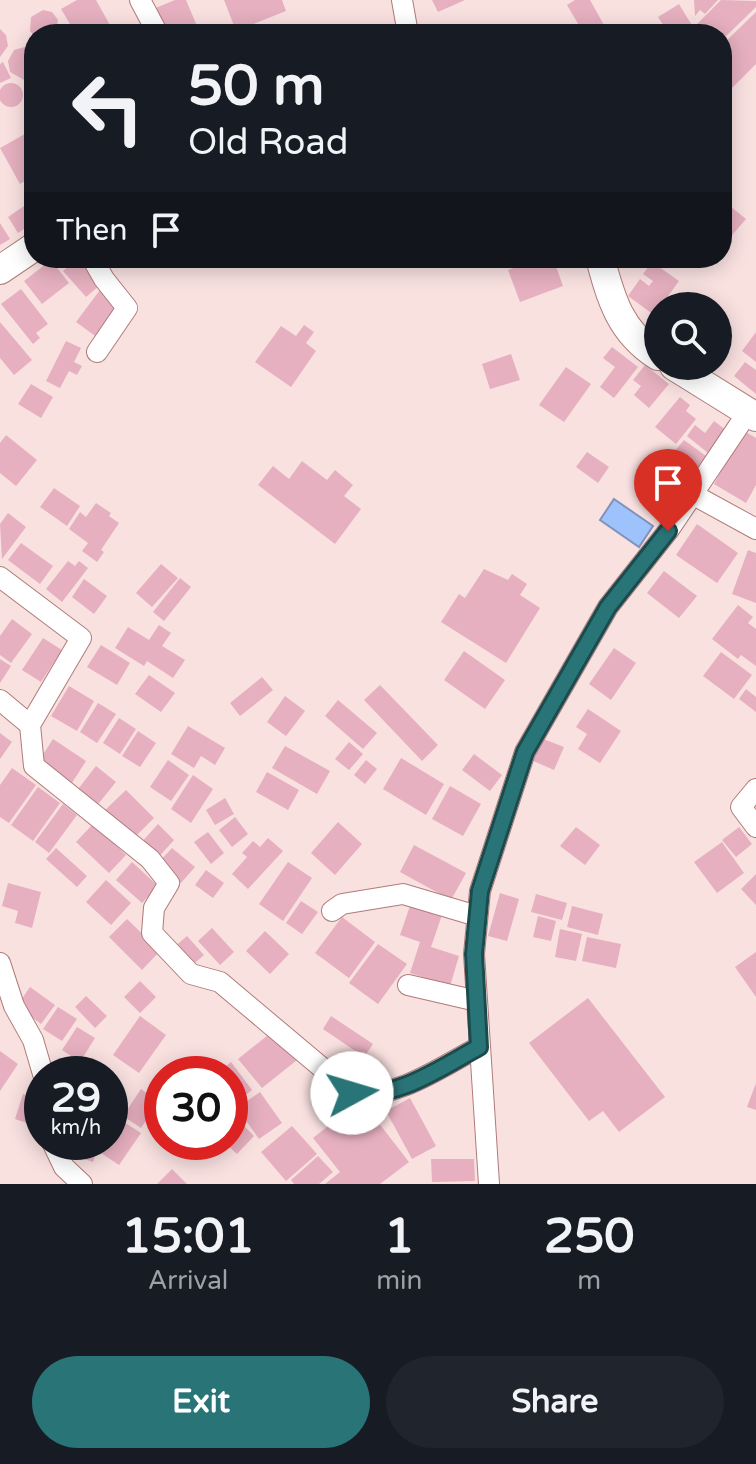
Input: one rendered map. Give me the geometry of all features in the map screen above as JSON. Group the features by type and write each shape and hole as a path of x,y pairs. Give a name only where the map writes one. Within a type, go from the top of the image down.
{"street":[{"path":"140,0 153,24"},
{"path":"402,0 406,24"},
{"path":"0,270 24,254"},
{"path":"97,352 127,308 98,268"},
{"path":"603,268 619,318 644,347"},
{"path":"489,1184 474,954 480,891 525,752 608,607 752,415 696,380"},
{"path":"692,494 756,529"},
{"path":"0,577 81,638 30,725 34,766 150,859 169,883 154,908 152,933 191,974 220,982 352,1093 363,1095 404,1086 479,1047"},
{"path":"0,700 30,725"},
{"path":"756,789 741,807 756,827"},
{"path":"332,911 342,904 403,894 477,916"},
{"path":"0,963 14,1006 33,1040 38,1056"},
{"path":"408,985 477,1001"},
{"path":"61,1160 82,1184"}],"water":[{"path":"614,499 653,526 639,547 600,520"}],"building":[{"path":"77,0 96,0 109,24 70,24 61,9"},
{"path":"175,0 186,0 196,24 159,24 153,9"},
{"path":"224,0 282,0 286,11 254,24 233,24"},
{"path":"432,0 465,0 438,12"},
{"path":"575,0 590,0 603,24 578,24 567,5"},
{"path":"694,0 718,0 705,14 700,10 695,16"},
{"path":"721,0 756,1 756,7 732,30 732,24 697,24"},
{"path":"679,4 692,24 663,24 658,17"},
{"path":"43,10 52,12 58,20 57,24 30,24 31,17"},
{"path":"756,12 756,64 732,88 732,35"},
{"path":"0,29 6,35 8,46 0,57"},
{"path":"24,47 24,80 10,72 8,61 14,50"},
{"path":"3,62 11,78 0,83 0,64"},
{"path":"11,83 20,86 23,95 20,104 11,107 2,104 -1,95 2,86"},
{"path":"24,135 24,182 20,184 0,148"},
{"path":"24,206 24,229 18,233 8,217"},
{"path":"732,208 746,219 732,235"},
{"path":"0,223 10,239 0,245"},
{"path":"41,268 57,268 69,283 42,304 24,281"},
{"path":"67,268 86,268 100,285 86,297 63,271"},
{"path":"557,268 563,286 520,302 508,270"},
{"path":"648,268 661,268 679,281 671,292 644,292 644,308 628,296 640,279 649,286 653,281 643,274"},
{"path":"21,289 48,324 36,333 40,338 33,344 1,304"},
{"path":"100,290 122,306 98,338 76,322"},
{"path":"0,322 32,360 14,375 0,358"},
{"path":"304,325 314,332 306,343 316,351 291,387 255,362 281,326 296,336"},
{"path":"756,332 756,362 742,351"},
{"path":"66,341 81,348 74,362 82,366 77,375 69,371 60,388 46,381"},
{"path":"612,347 638,367 614,398 600,387 615,367 603,358"},
{"path":"511,354 520,380 490,389 482,364"},
{"path":"745,362 756,370 756,394 734,376"},
{"path":"644,366 644,380 664,380 669,384 649,408 634,395 641,386 633,380"},
{"path":"566,367 591,384 564,422 539,405"},
{"path":"31,384 53,397 41,418 18,404"},
{"path":"680,397 690,405 686,411 696,419 676,444 655,427"},
{"path":"714,421 726,430 708,453 687,436 695,425 705,433"},
{"path":"744,431 756,438 756,485 746,503 714,484"},
{"path":"6,435 37,460 16,486 0,473 0,443"},
{"path":"684,440 706,456 696,469 674,452"},
{"path":"587,452 609,467 598,483 576,467"},
{"path":"665,455 690,473 680,487 655,469"},
{"path":"302,461 327,480 335,470 353,485 344,496 361,509 335,544 258,485 273,466 289,479"},
{"path":"54,488 80,506 67,526 40,507"},
{"path":"96,503 119,523 101,550 104,552 97,562 82,551 88,543 69,529 80,512 86,517"},
{"path":"8,513 26,527 2,559 0,524"},
{"path":"697,524 738,553 717,583 676,555"},
{"path":"21,543 53,566 40,584 8,560"},
{"path":"748,550 756,553 756,603 732,594"},
{"path":"68,561 75,566 79,561 88,568 62,602 46,589"},
{"path":"161,564 178,578 152,607 136,593"},
{"path":"484,569 508,580 512,574 527,584 520,595 540,608 506,663 441,622 459,594 465,598"},
{"path":"664,571 697,596 679,618 647,593"},
{"path":"180,578 191,587 164,621 153,612"},
{"path":"84,579 107,596 94,614 72,597"},
{"path":"738,605 753,617 748,623 756,629 756,666 741,655 738,659 712,639"},
{"path":"12,619 32,634 11,663 0,655 0,636"},
{"path":"159,625 171,633 162,646 185,660 173,678 147,661 144,666 115,648 128,627 149,640"},
{"path":"43,638 62,650 41,682 22,670"},
{"path":"101,645 130,663 117,685 87,667"},
{"path":"614,648 636,663 611,700 589,684"},
{"path":"464,651 505,680 485,709 444,680"},
{"path":"721,652 752,675 734,699 703,676"},
{"path":"0,659 11,666 0,683"},
{"path":"149,675 175,693 161,712 135,694"},
{"path":"262,677 273,690 240,716 230,703"},
{"path":"380,685 438,745 422,761 364,700"},
{"path":"69,686 94,701 77,731 51,716"},
{"path":"746,689 756,697 756,712 739,699"},
{"path":"285,696 305,711 286,736 267,722"},
{"path":"338,700 377,733 363,749 325,716"},
{"path":"98,703 116,714 97,743 80,732"},
{"path":"588,709 621,731 600,763 578,749 587,734 576,727"},
{"path":"119,718 136,729 120,754 103,743"},
{"path":"188,726 225,748 215,765 201,756 194,768 171,754"},
{"path":"138,731 156,743 140,767 122,756"},
{"path":"0,733 12,742 0,759"},
{"path":"541,738 564,747 554,770 531,760"},
{"path":"53,739 86,761 70,786 37,764"},
{"path":"349,742 363,754 349,770 335,759"},
{"path":"285,746 330,771 317,794 272,768"},
{"path":"474,754 502,775 490,791 462,770"},
{"path":"401,758 444,784 426,815 383,789"},
{"path":"168,760 189,775 171,801 150,787"},
{"path":"366,760 377,769 365,784 354,775"},
{"path":"96,766 116,782 95,808 75,793"},
{"path":"12,768 36,785 9,823 0,817 0,785"},
{"path":"267,772 299,790 288,810 256,792"},
{"path":"193,775 213,789 191,823 171,809"},
{"path":"450,786 481,804 463,836 432,819"},
{"path":"38,787 60,803 33,841 11,825"},
{"path":"126,790 154,818 132,840 103,812"},
{"path":"225,798 234,814 215,825 206,810"},
{"path":"63,804 77,815 49,853 35,842"},
{"path":"235,817 248,834 232,847 219,830"},
{"path":"338,822 362,844 335,875 311,853"},
{"path":"93,824 126,855 109,873 76,842"},
{"path":"158,824 174,840 156,860 139,845"},
{"path":"576,827 600,845 585,865 560,846"},
{"path":"739,827 752,844 736,857 722,840"},
{"path":"208,832 224,853 211,864 194,842"},
{"path":"268,838 283,851 248,889 232,874 247,857 242,853 253,841 260,847"},
{"path":"722,842 744,873 717,893 694,862"},
{"path":"414,845 466,873 451,900 400,872"},
{"path":"56,848 87,876 77,887 46,859"},
{"path":"172,848 195,867 181,883 158,863"},
{"path":"132,862 158,886 142,903 116,880"},
{"path":"288,862 312,878 283,921 259,904"},
{"path":"206,870 224,883 213,898 195,885"},
{"path":"756,874 756,905 741,889"},
{"path":"106,880 131,903 111,925 86,902"},
{"path":"8,883 41,892 32,928 15,923 18,911 2,906"},
{"path":"500,893 519,899 507,941 488,936"},
{"path":"536,894 567,903 562,920 531,912"},
{"path":"412,900 443,912 431,947 459,956 450,986 410,973 420,942 400,935"},
{"path":"301,901 318,912 302,934 286,923"},
{"path":"572,906 603,914 598,935 567,927"},
{"path":"538,916 556,921 551,941 533,937"},
{"path":"342,917 375,942 349,978 315,953"},
{"path":"127,919 160,951 142,970 109,937"},
{"path":"212,928 234,952 220,965 198,941"},
{"path":"560,929 582,934 576,961 555,957"},
{"path":"265,931 289,954 270,974 246,951"},
{"path":"187,936 204,955 190,967 173,948"},
{"path":"587,937 621,944 616,968 582,961"},
{"path":"378,944 407,964 378,1004 349,983"},
{"path":"756,952 756,997 735,967"},
{"path":"140,981 156,997 140,1013 124,997"},
{"path":"30,987 55,1005 41,1024 17,1006"},
{"path":"86,996 107,1016 95,1028 75,1007"},
{"path":"588,998 665,1097 619,1132 603,1111 589,1121 529,1043"},
{"path":"58,1007 77,1019 62,1041 43,1029"},
{"path":"140,1016 166,1035 151,1056 144,1056 144,1066 139,1073 128,1065 128,1056 113,1055"},
{"path":"331,1016 373,1044 364,1057 323,1029"},
{"path":"77,1027 95,1038 84,1056 71,1056 62,1050"},
{"path":"273,1031 297,1060 262,1088 248,1071 248,1056 242,1056"},
{"path":"0,1051 18,1064 0,1091"},
{"path":"756,1083 756,1110 747,1107"},
{"path":"141,1089 144,1091 144,1124 141,1128 128,1119 128,1108"},
{"path":"260,1092 282,1123 259,1139 248,1124 248,1100"},
{"path":"23,1094 24,1094 24,1122 15,1119"},
{"path":"410,1098 436,1146 412,1159 386,1111"},
{"path":"361,1100 409,1162 380,1184 325,1184 340,1172 313,1138"},
{"path":"128,1125 141,1133 128,1152"},
{"path":"292,1126 317,1154 286,1181 261,1152"},
{"path":"318,1156 333,1172 319,1184 294,1184 291,1180"},
{"path":"431,1159 474,1159 475,1181 432,1182"},
{"path":"172,1169 187,1184 157,1184"}],"route":[{"path":"352,1093 363,1095 404,1086 479,1047 474,954 480,891 525,752 608,607 668,531"}]}
